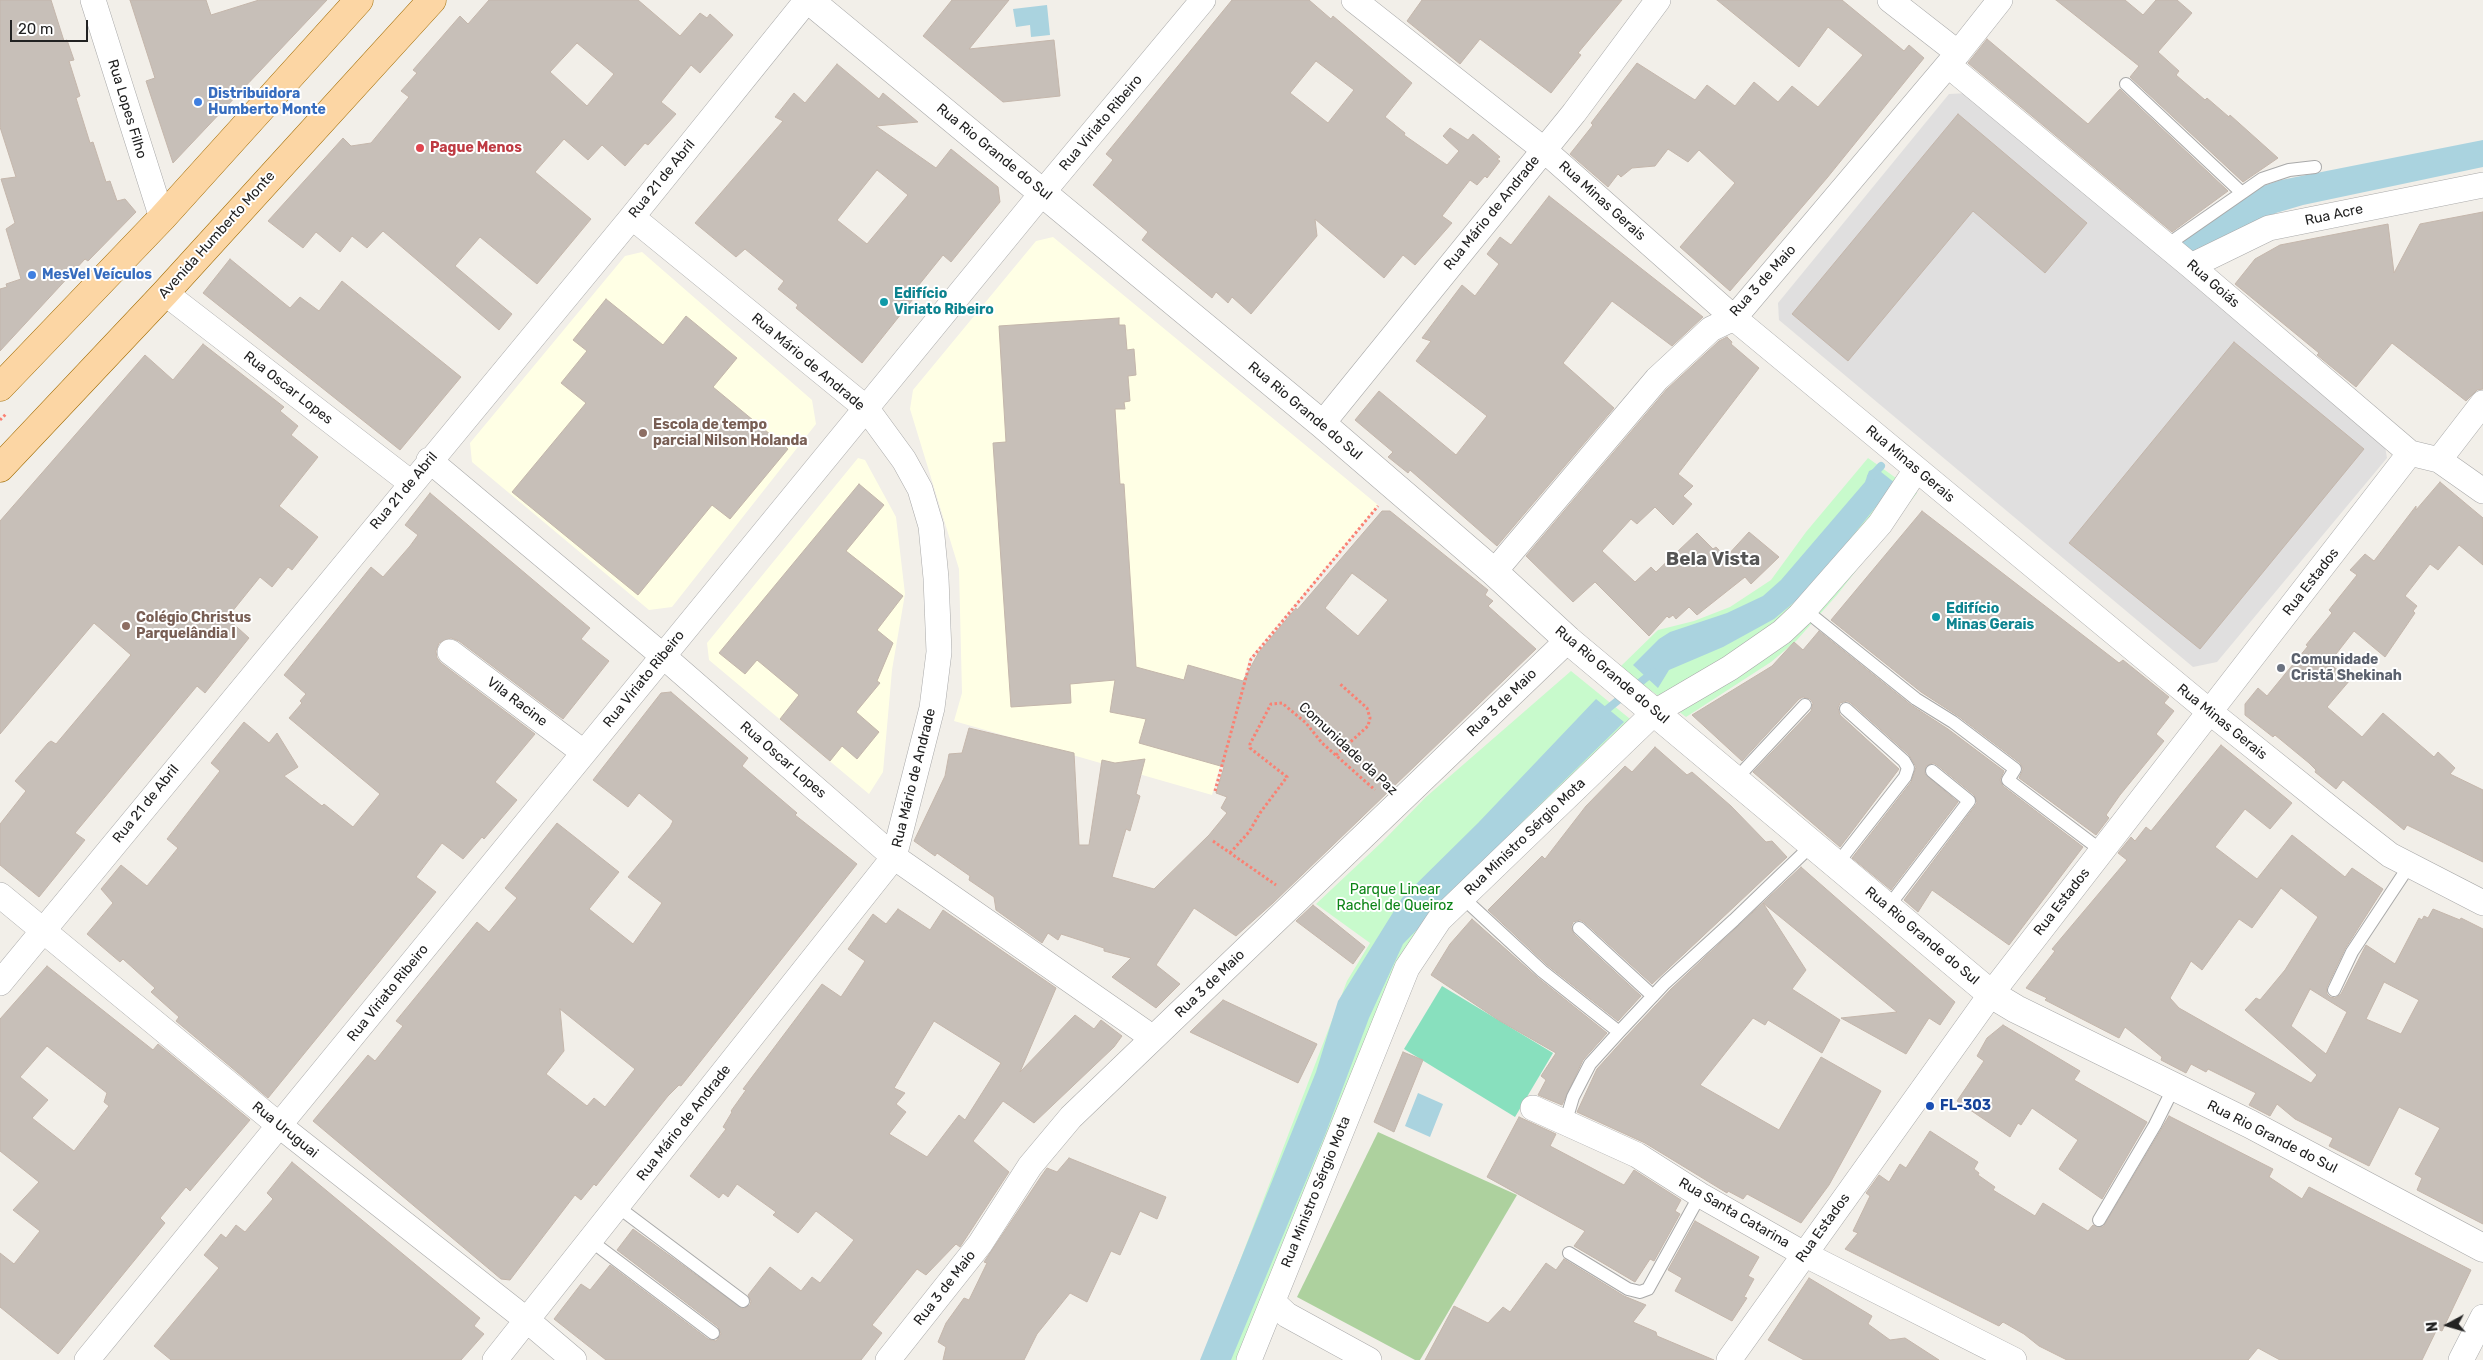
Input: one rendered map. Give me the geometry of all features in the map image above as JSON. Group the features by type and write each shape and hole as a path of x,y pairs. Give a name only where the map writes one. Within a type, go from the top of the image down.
{"main road":[{"path":"0,387 162,218 359,0"},
{"name":"Avenida Humberto Monte","path":"0,468 165,293 432,0"}],"street":[{"name":"Rua Lopes Filho","path":"93,0 162,218"},
{"name":"Rua Rio Grande do Sul","path":"808,0 1322,424 1494,572 1568,640 1991,994 2016,1009 2250,1124 2483,1248"},
{"name":"Rua 21 de Abril","path":"0,983 410,483 632,217 808,0"},
{"name":"Rua Viriato Ribeiro","path":"87,1360 280,1126 583,752 1203,0"},
{"name":"Rua Minas Gerais","path":"1354,0 1544,149 1734,318 2210,712 2390,855 2483,903"},
{"name":"Rua Mário de Andrade","path":"1322,424 1574,113 1658,0"},
{"name":"Rua Goiás","path":"1890,0 1953,59 2410,454 2439,460 2483,491"},
{"name":"Rua 3 de Maio","path":"1494,572 1657,379 1711,329 1734,318 1953,59 2000,0"},
{"name":"Rua Acre","path":"2192,266 2269,228 2483,184"},
{"name":"Rua Mário de Andrade","path":"495,1360 528,1321 894,857 932,708 938,652 936,578 930,526 920,489 904,460 866,408 632,217"},
{"name":"Rua Oscar Lopes","path":"165,293 410,483"},
{"path":"2439,460 2483,403"},
{"name":"Rua Estados","path":"1728,1360 1991,994 2410,454"},
{"name":"Rua Oscar Lopes","path":"429,460 663,656 894,857 1154,1038"},
{"name":"Rua Ministro Sérgio Mota","path":"1249,1360 1407,968 1439,920 1654,711 1730,668 1782,632 1805,610 1880,524 1916,470"},
{"name":"Rua 3 de Maio","path":"888,1360 980,1244 1042,1152 1071,1117 1568,640"},
{"name":"Vila Racine","path":"450,652 583,752"},
{"name":"Rua Uruguai","path":"0,895 280,1126 528,1321 574,1360"},
{"name":"Rua Santa Catarina","path":"1534,1108 1564,1124 1637,1156 1700,1195 1804,1254 2014,1360"},
{"path":"1272,1302 1287,1315 1369,1360"},
{"path":"2462,1360 2483,1317"}],"lane":[{"path":"2126,84 2241,192"},
{"path":"2167,245 2262,179 2280,173 2315,167"},
{"path":"1805,610 1916,699 1953,722 2015,769 2008,780 2102,851"},
{"path":"1736,780 1805,705"},
{"path":"1837,864 1906,777 1908,768 1904,761 1846,709"},
{"path":"1888,907 1969,801 1932,771"},
{"path":"1564,1124 1573,1097 1590,1064 1618,1032 1653,996 1814,844"},
{"path":"2334,990 2352,952 2410,866"},
{"path":"1462,897 1542,971 1618,1032"},
{"path":"1579,928 1653,996"},
{"path":"2099,1220 2156,1125 2174,1087"},
{"path":"1570,1253 1628,1290 1640,1292 1648,1289 1700,1195"},
{"path":"618,1207 743,1301"},
{"path":"591,1241 713,1333"}],"path":[{"path":"1214,791 1251,659 1395,487"},
{"path":"1336,755 1368,726 1370,718 1367,708 1339,683"},
{"name":"Comunidade da Paz","path":"1230,853 1249,832 1260,813 1287,777 1250,748 1250,744 1271,704 1282,703 1306,722 1336,755 1394,808"},
{"path":"1213,840 1297,900"}],"shaded area":[{"path":"1969,93 2383,435 2387,458 2217,662 2193,667 1779,320 1778,303 1949,94"},
{"path":"1053,237 1378,505 1249,659 1212,795 954,721 962,693 959,569 910,409 913,390 1036,241"},
{"name":"Escola de tempo parcial Nilson Holanda","path":"642,252 812,400 816,424 672,607 649,610 472,462 470,443 625,256"},
{"path":"858,458 865,460 896,517 905,594 892,670 883,772 869,794 709,660 707,643"}],"green space":[{"path":"1868,458 1917,493 1837,595 1796,641 1771,662 1686,717 1620,667 1658,630 1694,621 1730,607 1771,580 1806,532"},
{"name":"Parque Linear Rachel de Queiroz","path":"1571,671 1640,727 1431,932 1249,1360 1202,1360 1347,981 1370,943 1316,904 1383,841 1426,797"},
{"path":"1442,986 1553,1053 1515,1117 1404,1049"},
{"path":"1378,1132 1517,1195 1420,1360 1415,1360 1297,1297"}],"water":[{"path":"1047,5 1050,35 1031,37 1030,25 1016,27 1013,9"},
{"path":"2483,140 2483,167 2303,205 2276,213 2195,258 2177,241 2260,187 2281,180"},
{"path":"1876,468 1895,483 1809,590 1774,619 1723,647 1669,670 1658,688 1633,665 1659,639 1670,632 1727,613 1763,596 1781,580 1865,482 1869,471"},
{"path":"1596,699 1624,722 1526,818 1403,944 1369,1018 1325,1135 1231,1360 1200,1360 1316,1072 1338,1001 1402,898 1478,823"},
{"path":"1418,1093 1443,1104 1430,1137 1405,1126"}],"building":[{"path":"0,0 51,0 64,41 67,40 74,60 69,61 80,96 76,98 90,143 93,142 106,182 110,181 117,201 125,199 136,212 88,261 85,259 0,351 0,289 7,287 6,284 21,279 6,229 15,223 1,179 16,177 0,127"},
{"path":"130,0 206,0 211,15 259,0 327,0 173,163 146,81 155,78"},
{"path":"489,0 638,0 680,36 700,13 707,18 710,14 733,35 700,73 691,65 661,102 676,114 648,145 645,143 625,166 602,145 588,160 564,139 535,172 591,219 537,284 480,237 455,266 512,314 499,330 383,231 367,248 352,236 340,252 316,232 303,248 268,221 343,138 351,146 371,143 409,97 401,91 417,73 413,70 460,16 468,24","holes":["577,43 614,74 587,106 550,72"]},
{"path":"952,0 1009,0 969,49 1054,40 1060,96 1003,102 923,36"},
{"path":"1232,0 1309,0 1331,19 1333,16 1412,83 1385,117 1405,133 1404,135 1447,165 1459,151 1443,136 1450,128 1468,140 1473,134 1500,157 1497,159 1500,161 1487,178 1485,176 1477,185 1470,180 1442,216 1452,223 1415,265 1403,255 1384,278 1315,219 1317,236 1251,314 1232,297 1228,303 1216,292 1212,298 1142,240 1148,232 1093,185 1113,160 1106,154","holes":["1316,61 1354,90 1328,123 1290,93"]},
{"path":"1422,0 1622,0 1578,53 1581,55 1551,93 1480,39 1460,64 1407,21"},
{"path":"1717,0 1842,0 1904,51 1909,45 1924,58 1827,178 1730,291 1680,247 1735,183 1699,150 1688,162 1668,149 1655,166 1632,168 1621,177 1618,174 1608,187 1570,154 1637,63 1695,100 1707,85 1735,106 1754,82 1778,102 1792,86 1818,107 1863,55 1828,27 1799,67"},
{"path":"2056,0 2125,0 2143,15 2156,0 2177,0 2192,13 2158,52 2179,71 2176,75 2205,100 2207,98 2229,117 2230,115 2278,158 2243,182 2130,77 2139,66"},
{"path":"1987,39 2088,124 2120,89 2228,191 2172,232 1968,63"},
{"path":"837,64 879,99 883,93 918,122 876,126 936,168 951,149 998,187 1000,202 951,262 943,255 910,296 913,299 862,363 796,308 798,305 778,289 784,281 745,249 736,257 695,223 783,121 775,117 794,93 805,103","holes":["877,170 908,195 867,244 837,220"]},
{"path":"1958,114 2087,223 2045,273 1973,211 1848,361 1792,314"},
{"path":"1549,196 1703,317 1672,346 1612,301 1563,363 1614,408 1497,546 1410,470 1408,473 1388,457 1393,452 1355,420 1379,391 1456,455 1487,416 1416,361 1431,341 1422,338 1462,285 1475,296 1499,264 1487,254 1500,237 1511,245"},
{"path":"2483,212 2483,389 2477,390 2466,401 2392,343 2356,387 2317,355 2319,353 2235,284 2255,259 2280,245 2388,224 2394,273 2420,224"},
{"path":"230,259 290,308 300,297 319,311 342,281 461,377 400,450 203,293"},
{"name":"Escola de tempo parcial Nilson Holanda","path":"606,299 663,345 686,316 737,358 713,387 788,449 730,519 712,505 638,595 512,492 586,403 561,383 587,351 573,340"},
{"path":"1119,318 1119,325 1125,325 1127,350 1134,349 1136,375 1128,376 1130,401 1124,402 1125,409 1115,409 1120,484 1124,484 1136,667 1184,680 1188,665 1243,681 1259,652 1382,511 1390,511 1488,590 1485,595 1493,601 1488,606 1536,649 1273,903 1236,936 1194,908 1156,965 1180,984 1156,1008 1112,977 1131,958 1104,951 1104,948 1061,934 1058,940 1048,933 1042,943 996,910 994,897 969,880 970,876 937,853 935,856 914,841 945,776 949,754 962,753 969,728 1074,753 1079,845 1089,845 1102,760 1115,763 1145,759 1136,794 1140,796 1130,831 1126,829 1112,877 1154,889 1209,835 1227,813 1221,808 1227,797 1216,793 1224,767 1139,743 1146,719 1110,712 1115,680 1070,684 1071,703 1011,707 993,443 1006,442 999,326","holes":["1352,573 1388,600 1358,636 1325,608"]},
{"path":"1727,337 1732,342 1731,344 1759,368 1678,474 1693,486 1683,496 1692,504 1673,525 1655,507 1637,524 1631,519 1602,551 1635,582 1651,567 1656,572 1697,533 1713,549 1716,547 1726,557 1749,532 1779,557 1751,584 1745,577 1697,615 1689,607 1676,619 1673,615 1669,618 1667,616 1649,636 1595,582 1573,602 1526,556 1667,389 1719,341"},
{"path":"2234,342 2364,449 2200,649 2069,543"},
{"name":"Colégio Christus Parquelândia I","path":"203,344 284,407 280,411 298,426 291,435 318,457 279,506 318,537 292,570 288,567 272,587 260,577 227,618 249,638 205,693 197,686 75,833 85,840 39,897 0,865 0,824 26,791 15,781 48,743 51,741 56,744 131,655 94,623 0,734 0,521 145,355 173,380"},
{"path":"2440,482 2483,518 2483,565 2459,545 2438,570 2430,564 2405,596 2417,606 2413,611 2415,613 2385,657 2354,631 2329,663 2350,680 2327,707 2362,737 2383,713 2434,757 2438,752 2455,768 2450,774 2483,790 2483,862 2407,825 2404,830 2343,780 2336,789 2315,772 2316,770 2309,763 2275,735 2273,737 2245,715 2245,704 2258,688 2267,696 2332,613 2329,610 2357,575 2350,570 2365,554 2374,561 2416,506 2416,510"},
{"path":"859,484 884,505 846,551 903,596 877,630 893,643 877,681 880,683 856,712 879,732 857,759 842,746 830,761 780,719 799,695 757,660 745,674 719,653"},
{"path":"430,493 590,628 581,639 609,661 563,719 459,641 451,638 439,643 436,651 437,658 441,663 535,734 495,782 517,800 484,839 482,837 463,859 442,843 416,877 436,892 268,1098 176,1021 179,1017 151,992 155,988 123,959 120,962 87,934 113,903 101,889 121,865 147,886 178,848 167,839 220,771 211,763 244,722 269,743 277,733 298,767 284,776 322,806 324,804 353,827 380,794 289,718 302,703 300,701 306,694 284,675 371,567 383,577 410,546 418,535 405,525"},
{"path":"1922,511 2119,663 2123,660 2169,697 2164,703 2174,711 2156,734 2164,741 2120,795 2106,815 2109,818 2096,835 2019,778 2023,769 2020,763 1958,716 1921,692 1831,620"},
{"path":"1819,631 1911,705 1948,729 2004,771 2000,780 2003,786 2083,847 2009,945 1932,890 1918,912 1904,900 1977,803 1974,795 1937,765 1933,763 1926,766 1925,774 1958,802 1891,890 1852,858 1911,782 1916,767 1909,755 1851,703 1847,701 1840,703 1838,708 1840,715 1899,769 1840,847 1753,772 1811,711 1813,703 1810,699 1803,697 1799,699 1742,761 1692,715 1772,666 1794,642 1803,650"},
{"path":"671,692 748,758 742,766 797,813 795,815 857,864 681,1086 679,1085 668,1096 596,1186 594,1184 581,1200 575,1195 510,1280 501,1279 313,1121 368,1055 375,1061 403,1026 396,1021 477,922 489,932 517,898 505,888 557,823 619,872 589,909 633,944 662,903 628,877 673,821 639,793 628,807 593,780 661,693","holes":["560,1009 635,1069 605,1107 594,1098 587,1106 546,1074 564,1051"]},
{"path":"2221,745 2292,803 2270,829 2245,809 2215,847 2257,879 2292,835 2345,877 2352,868 2383,889 2345,949 2327,987 2327,994 2330,997 2335,998 2341,994 2366,945 2395,964 2419,918 2422,920 2424,916 2428,918 2433,909 2460,920 2461,918 2483,929 2483,1224 2417,1190 2422,1178 2415,1174 2440,1128 2399,1107 2369,1166 2329,1146 2333,1138 2295,1119 2277,1104 2270,1116 2249,1105 2256,1093 2208,1069 2206,1072 2191,1064 2186,1073 2161,1060 2162,1057 2125,1027 2119,1038 2045,1000 2047,998 2026,988 2055,951 2052,949 2127,860 2118,853 2131,837 2135,841 2146,827 2151,831","holes":["2281,888 2318,917 2285,970 2260,1000 2256,998 2245,1010 2317,1075 2311,1083 2179,1008 2170,998 2191,961 2202,970 2239,919 2252,928","2384,982 2419,1000 2401,1034 2366,1019","2310,989 2347,1012 2326,1054 2291,1026"]},
{"path":"1655,747 1687,775 1692,772 1731,806 1766,842 1772,841 1787,857 1652,984 1584,922 1580,920 1573,922 1571,927 1574,934 1641,996 1618,1021 1547,965 1488,910 1542,856 1545,859 1586,806 1625,766 1632,772"},
{"path":"1801,867 1955,1002 1940,1025 1929,1018 1906,1054 1841,1018 1897,1012 1763,903 1806,970 1792,989 1840,1020 1822,1053 1768,1020 1765,1025 1753,1018 1700,1085 1779,1130 1821,1057 1881,1091 1829,1185 1801,1223 1747,1194 1743,1199 1728,1191 1727,1193 1645,1143 1577,1112 1597,1069 1625,1038 1671,989"},
{"path":"1313,905 1365,947 1353,964 1296,921"},
{"path":"898,909 930,930 943,910 1056,988 1020,1072 1075,1015 1094,1029 1101,1020 1122,1036 1114,1047 1034,1123 1003,1101 973,1141 1009,1172 960,1247 956,1244 926,1275 917,1269 872,1325 882,1333 861,1360 606,1360 554,1319 581,1284 590,1290 610,1265 708,1339 716,1341 721,1334 718,1327 617,1250 633,1229 743,1309 750,1305 751,1301 748,1295 770,1267 801,1291 812,1277 820,1283 854,1240 816,1211 798,1233 773,1215 776,1212 737,1184 728,1197 723,1193 719,1198 690,1176 726,1129 723,1127 731,1111 746,1090 743,1089 822,984 841,997 865,961 848,949 873,914 886,924","holes":["934,1021 1001,1063 965,1120 959,1115 927,1157 889,1134 906,1112 896,1104 905,1093 894,1088"]},
{"path":"1472,919 1537,977 1607,1033 1583,1060 1562,1105 1538,1095 1546,1080 1541,1076 1556,1053 1500,1021 1431,975 1450,944"},
{"path":"47,966 153,1050 158,1044 250,1120 190,1191 186,1187 160,1218 165,1223 58,1354 0,1307 0,1253 14,1264 40,1231 13,1210 39,1182 0,1151 0,1019","holes":["47,1046 107,1093 104,1102 109,1106 74,1151 32,1118 48,1100 20,1077"]},
{"path":"1223,1000 1317,1044 1298,1083 1190,1032"},
{"path":"2003,1025 2080,1071 2074,1080 2147,1122 2102,1199 2059,1169 2078,1140 2032,1108 2021,1125 2018,1123 2010,1137 1957,1101 1984,1061 1977,1056 1987,1038"},
{"path":"1403,1052 1423,1060 1394,1132 1374,1122"},
{"path":"2169,1116 2273,1169 2269,1177 2302,1199 2309,1187 2471,1270 2442,1331 2437,1329 2422,1360 2280,1360 2258,1348 2248,1360 2067,1360 2039,1346 2024,1334 2003,1322 1999,1326 1845,1249 1858,1233 1853,1231 1870,1196 1866,1193 1879,1175 1889,1182 1900,1164 1906,1168 1930,1131 1978,1162 1974,1169 1979,1173 1978,1175 1995,1187 1993,1190 2035,1216 2043,1203 2088,1231 2093,1225 2103,1227"},
{"path":"1519,1117 1556,1134 1550,1146 1624,1185 1634,1170 1681,1200 1675,1211 1680,1214 1654,1261 1650,1259 1635,1282 1574,1246 1585,1231 1487,1177"},
{"path":"1069,1158 1166,1197 1157,1219 1140,1211 1120,1255 1111,1251 1087,1302 1070,1293 1037,1334 1024,1360 943,1360 946,1347 938,1342 946,1323 964,1298 969,1300 987,1263 984,1262 1047,1168 1057,1172"},
{"path":"292,1162 480,1318 474,1326 484,1334 461,1360 171,1360 154,1346 219,1268 204,1255 221,1234 226,1238 236,1225 245,1232 273,1199 267,1193"},
{"path":"1695,1221 1759,1257 1748,1276 1754,1279 1744,1297 1747,1298 1732,1321 1675,1291 1682,1278 1668,1270"},
{"path":"1564,1259 1624,1296 1646,1305 1633,1322 1656,1332 1657,1336 1714,1360 1425,1360 1454,1306 1488,1323 1503,1307 1510,1312 1546,1263 1556,1270"},
{"path":"1809,1278 1872,1316 1868,1324 1890,1340 1905,1338 1939,1360 1804,1360 1768,1340"}],"waterway":[{"path":"1871,477 1881,466"},
{"path":"1600,715 1653,672"}],"place":[{"name":"Distribuidora Humberto Monte","path":"198,102"},
{"name":"Pague Menos","path":"420,148"},
{"name":"MesVel Veículos","path":"32,275"},
{"name":"Edifício Viriato Ribeiro","path":"884,302"},
{"name":"Escola de tempo parcial Nilson Holanda","path":"643,433"},
{"name":"Edifício Minas Gerais","path":"1936,617"},
{"name":"Colégio Christus Parquelândia I","path":"126,626"},
{"name":"Comunidade Cristã Shekinah","path":"2281,668"},
{"name":"FL-303","path":"1930,1106"}],"district":[{"name":"Bela Vista","path":"1713,560"}]}
